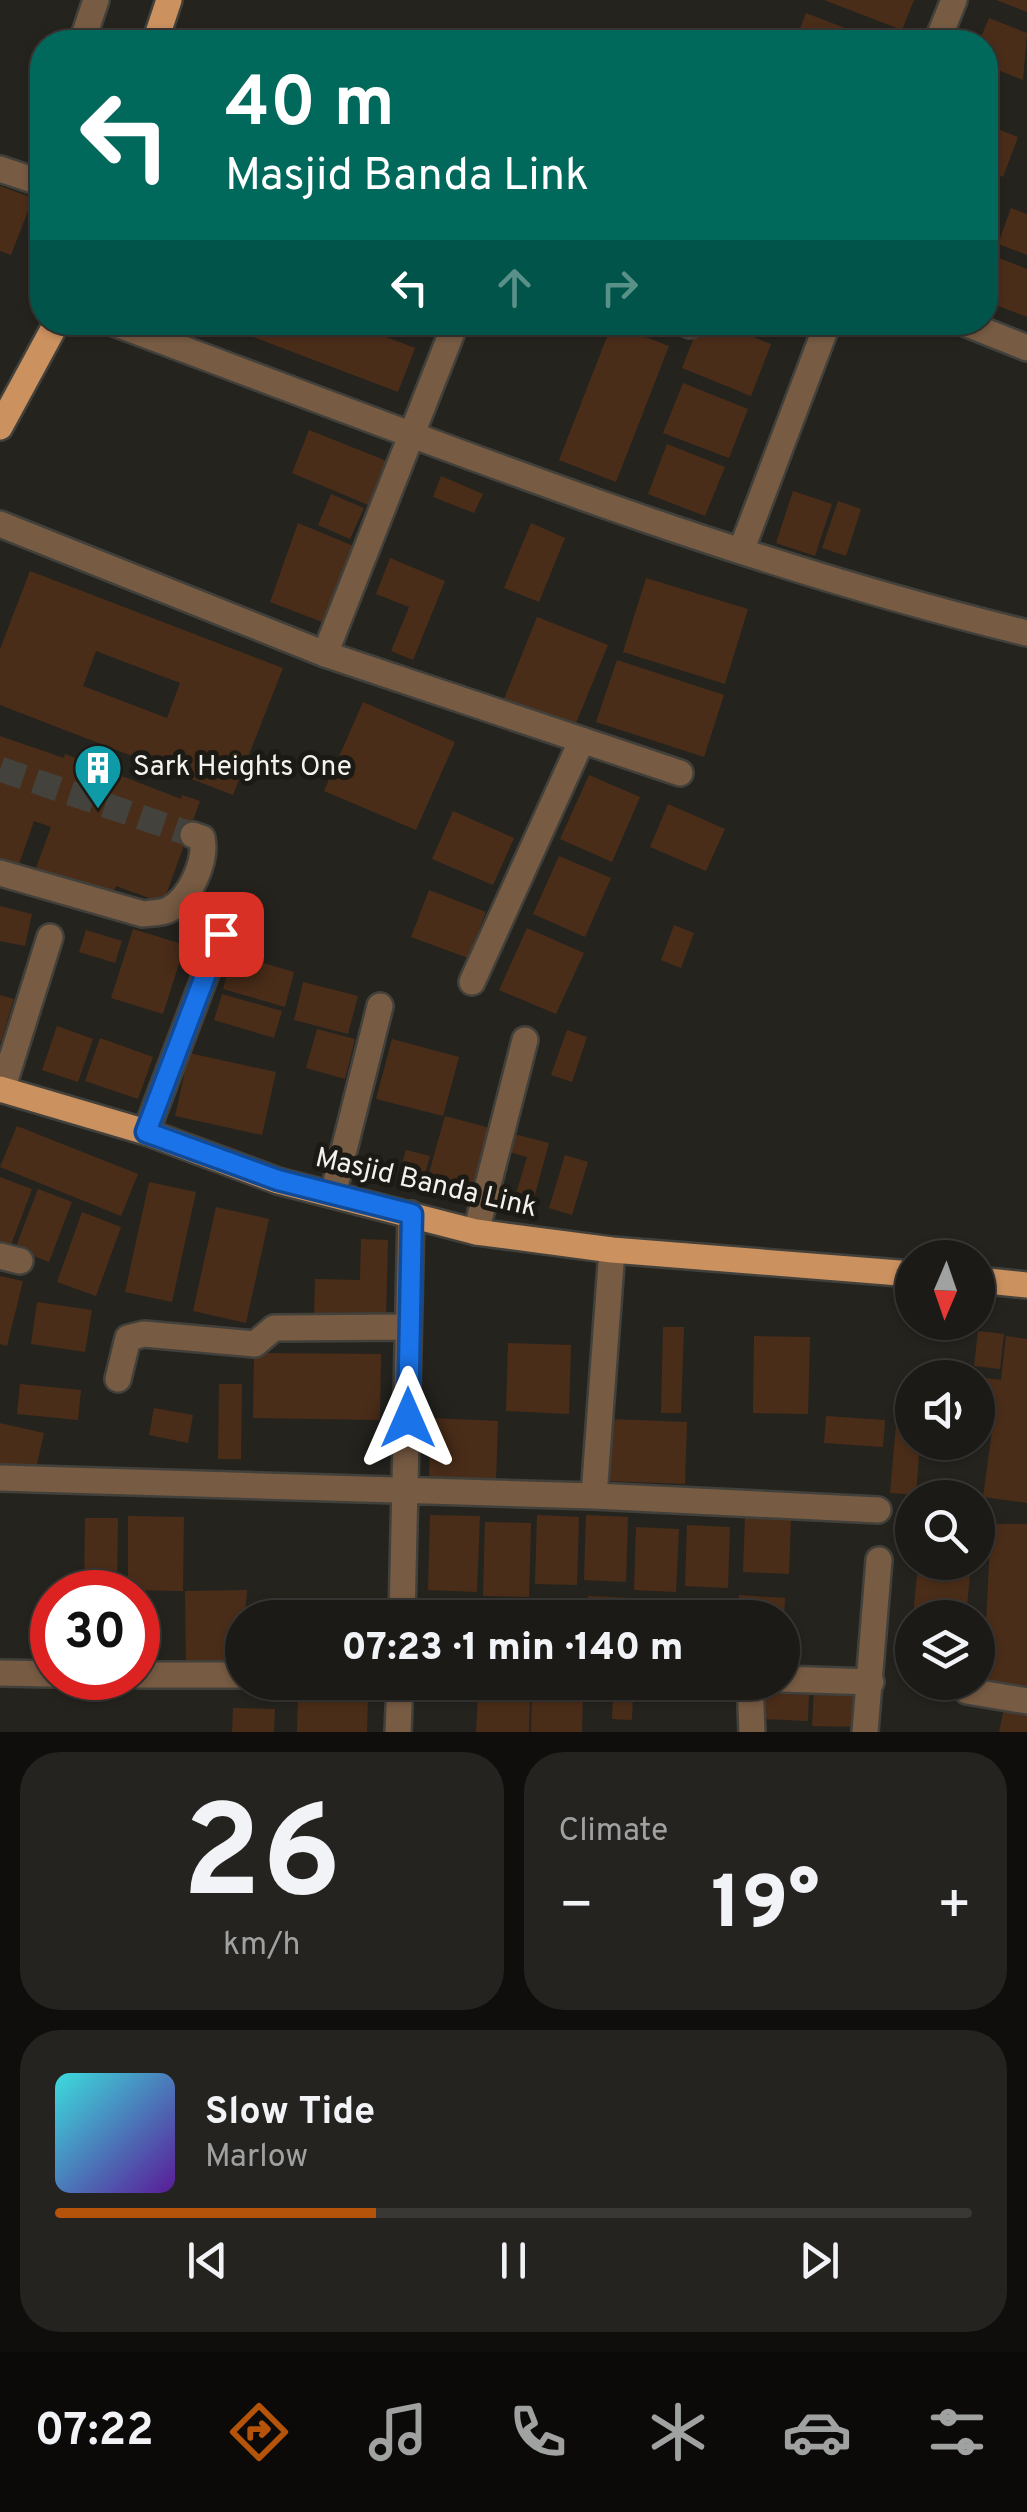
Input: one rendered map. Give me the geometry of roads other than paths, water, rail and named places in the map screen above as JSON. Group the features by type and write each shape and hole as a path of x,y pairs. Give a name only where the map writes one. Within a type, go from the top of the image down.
{"main road":[{"path":"159,30 169,0"},
{"path":"0,428 50,335"},
{"name":"Masjid Banda Link","path":"1,1089 146,1132 278,1180 476,1232 612,1250 895,1273"},
{"path":"995,1282 1027,1285"}],"street":[{"path":"86,30 96,0"},
{"path":"942,30 954,0"},
{"path":"0,169 30,175"},
{"path":"146,335 741,551 942,612 1027,633"},
{"path":"325,654 451,335"},
{"path":"741,551 823,335"},
{"path":"994,335 1027,348"},
{"path":"0,524 325,654 680,772"},
{"path":"472,982 582,740"},
{"path":"0,873 143,914 168,910 188,892 205,850 202,838 192,835"},
{"path":"146,1132 221,934"},
{"path":"1,1089 50,936"},
{"path":"333,1194 380,1006"},
{"path":"476,1232 525,1040"},
{"path":"403,1600 412,1214"},
{"path":"594,1496 612,1250"},
{"path":"118,1379 128,1338 144,1334 255,1344 274,1328 408,1327"},
{"path":"0,1478 408,1489 878,1510"},
{"path":"865,1732 879,1560"},
{"path":"0,1673 30,1674"},
{"path":"160,1674 225,1675"},
{"path":"800,1680 871,1682"},
{"path":"995,1697 1027,1702"},
{"path":"398,1732 399,1700"},
{"path":"751,1700 752,1732"}],"tunnel":[{"path":"0,769 193,835"}],"place":[{"name":"Sark Heights One","path":"98,810"}]}
